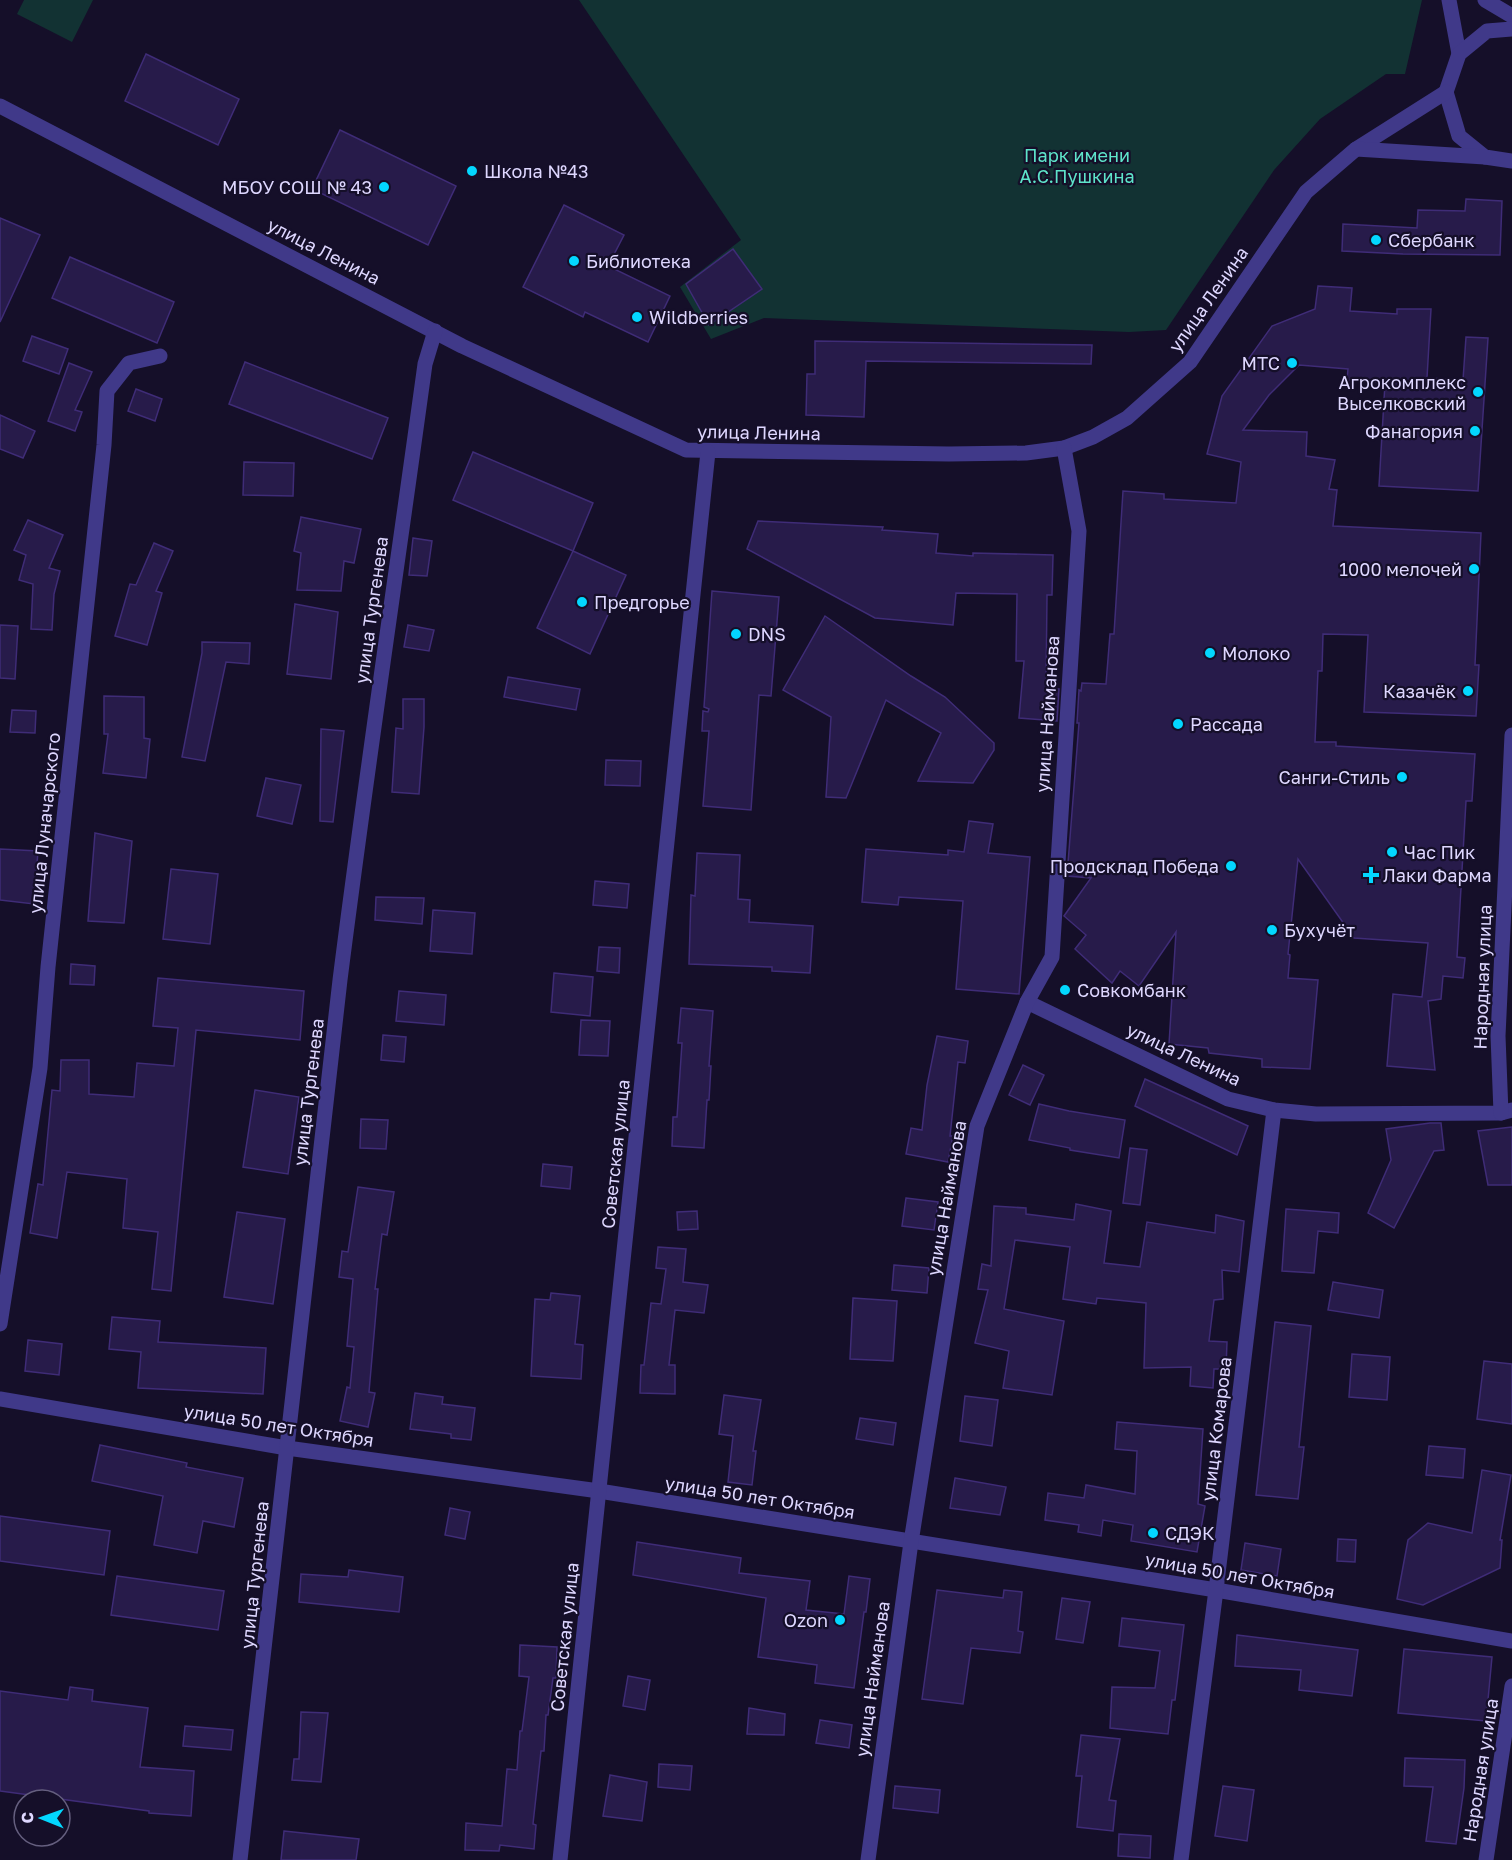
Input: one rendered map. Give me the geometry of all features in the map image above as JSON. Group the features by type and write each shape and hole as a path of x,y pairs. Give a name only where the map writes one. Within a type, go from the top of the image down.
{"street":[{"path":"1449,0 1459,54 1446,92 1459,136 1485,157"},
{"path":"1485,0 1512,16"},
{"path":"1459,54 1487,31 1512,29"},
{"name":"улица Ленина","path":"0,106 435,332 645,433 686,450 949,454 1026,453 1064,447 1093,437 1127,418 1190,362 1306,192 1356,149 1446,92"},
{"path":"1356,149 1485,157 1512,161"},
{"name":"улица Тургенева","path":"240,1860 266,1648 340,978 425,364 435,332"},
{"name":"улица Луначарского","path":"0,1324 40,1068 48,967 104,445 107,391 129,363 160,356"},
{"name":"улица Найманова","path":"868,1860 910,1542 977,1126 1027,1002 1052,957 1079,531 1064,447"},
{"name":"Советская улица","path":"560,1860 708,452"},
{"name":"Народная улица","path":"1506,1112 1498,1036 1512,735"},
{"name":"улица Ленина","path":"1027,1002 1228,1098 1274,1110 1317,1114 1506,1112"},
{"name":"улица Комарова","path":"1180,1860 1216,1590 1274,1110"},
{"name":"улица 50 лет Октября","path":"0,1399 287,1448 599,1491 1216,1590 1512,1641"},
{"name":"Народная улица","path":"1486,1860 1512,1686"}],"green space":[{"path":"24,0 93,0 72,42 17,14"},
{"name":"Парк имени А.С.Пушкина","path":"579,0 1422,0 1405,74 1386,74 1320,119 1274,170 1166,330 1129,332 764,318 711,339 680,287 741,240"}],"building":[{"path":"146,54 239,99 218,145 125,101"},
{"name":"МБОУ СОШ № 43","path":"340,130 456,186 428,245 312,189"},
{"path":"1466,199 1502,201 1500,255 1342,251 1343,224 1417,228 1418,210 1465,211"},
{"name":"Библиотека","path":"564,205 624,235 608,266 670,296 648,342 585,312 583,317 523,287"},
{"path":"0,218 40,235 0,322"},
{"path":"733,249 762,289 709,325 686,284"},
{"path":"70,257 174,302 157,343 52,298"},
{"path":"1318,286 1352,288 1350,311 1397,314 1397,309 1431,309 1427,378 1463,380 1466,337 1488,338 1478,491 1379,486 1385,383 1347,380 1348,369 1299,365 1269,395 1243,430 1307,432 1306,456 1335,460 1329,489 1337,490 1333,526 1481,533 1475,665 1479,665 1476,716 1364,712 1368,635 1323,634 1322,671 1318,671 1315,742 1336,742 1336,746 1475,754 1472,801 1466,801 1457,957 1465,958 1463,978 1443,976 1441,999 1428,1001 1435,1070 1387,1066 1393,994 1422,997 1428,943 1354,938 1298,859 1288,954 1290,955 1288,978 1318,980 1310,1069 1262,1067 1262,1059 1209,1053 1208,1048 1169,1044 1176,932 1139,986 1120,971 1112,983 1075,949 1086,935 1064,916 1091,878 1067,876 1079,723 1077,723 1079,690 1081,691 1082,683 1106,684 1110,634 1114,634 1123,491 1164,494 1164,499 1236,503 1241,462 1207,454 1222,396 1272,326 1315,309"},
{"path":"32,336 68,349 59,374 23,361"},
{"path":"815,341 1092,345 1091,364 866,361 864,417 806,415 807,374 815,374"},
{"path":"245,362 388,418 372,459 229,404"},
{"path":"69,363 92,372 75,410 82,412 75,431 48,421"},
{"path":"136,389 162,399 155,421 128,411"},
{"path":"0,415 35,431 23,458 0,449"},
{"path":"473,452 593,503 573,551 453,500"},
{"path":"244,462 294,463 293,496 243,495"},
{"path":"301,517 361,529 354,563 344,561 341,591 297,590 301,553 294,551"},
{"path":"28,520 63,535 49,568 60,571 54,594 52,630 31,629 33,584 19,580 26,555 14,550"},
{"path":"758,521 883,527 882,530 938,534 936,553 973,556 973,553 1053,555 1052,595 1047,595 1046,688 1059,689 1057,721 1019,718 1024,661 1016,661 1017,594 956,593 953,625 875,618 747,549"},
{"path":"413,538 432,541 427,576 409,575"},
{"path":"154,543 173,551 156,591 162,593 147,645 115,636 130,584 136,585"},
{"name":"Предгорье","path":"573,551 626,575 590,654 537,628"},
{"path":"712,591 779,597 771,696 759,695 751,810 703,806 709,731 702,731 703,711 708,712 709,709 704,707"},
{"path":"295,604 338,612 331,679 287,674"},
{"path":"825,616 945,697 994,743 994,750 973,783 918,781 941,733 886,700 846,798 826,797 831,717 783,690"},
{"path":"0,625 18,626 15,679 0,678"},
{"path":"408,625 434,630 429,651 404,647"},
{"path":"202,642 250,643 249,664 226,662 205,761 182,757 202,653"},
{"path":"508,677 580,689 576,710 504,697"},
{"path":"104,696 144,697 144,738 150,739 146,778 103,773 108,734 104,734"},
{"path":"403,699 424,699 419,794 392,792 396,728 403,729"},
{"path":"12,710 36,711 35,733 10,732"},
{"path":"321,729 344,731 333,822 320,821"},
{"path":"606,760 641,761 640,786 605,785"},
{"path":"266,778 301,785 292,824 257,816"},
{"path":"969,821 993,824 988,853 1030,857 1019,994 956,989 963,901 899,897 898,905 862,902 866,849 948,855 948,850 964,852"},
{"path":"95,833 132,841 124,923 88,921"},
{"path":"0,849 38,851 34,904 0,900"},
{"path":"697,853 740,855 738,899 750,900 749,922 813,926 810,973 772,971 772,967 689,964 691,895 695,896"},
{"path":"171,869 218,874 210,944 163,939"},
{"path":"595,881 629,884 627,908 593,905"},
{"path":"376,897 424,898 422,924 375,920"},
{"path":"433,910 475,913 472,954 430,951"},
{"path":"599,947 620,948 619,973 597,971"},
{"path":"71,964 95,966 94,985 70,984"},
{"path":"554,973 593,977 590,1016 551,1012"},
{"path":"158,978 304,991 300,1040 196,1030 171,1291 152,1289 158,1232 123,1228 127,1179 67,1172 57,1238 30,1233 38,1184 43,1185 52,1090 60,1091 61,1060 89,1060 89,1094 134,1097 137,1063 174,1066 178,1028 153,1026"},
{"path":"399,991 446,995 444,1025 396,1021"},
{"path":"681,1008 713,1011 709,1100 707,1100 704,1148 672,1146 673,1117 677,1117 682,1043 678,1043"},
{"path":"581,1020 610,1021 608,1056 579,1055"},
{"path":"383,1035 406,1037 404,1062 381,1060"},
{"path":"937,1036 968,1041 965,1063 958,1062 950,1136 953,1136 948,1162 906,1154 911,1128 922,1130 927,1085"},
{"path":"1023,1065 1044,1075 1030,1105 1009,1095"},
{"path":"1145,1079 1248,1126 1237,1155 1135,1106"},
{"path":"255,1090 299,1097 288,1174 243,1167"},
{"path":"1039,1104 1125,1120 1119,1158 1029,1140"},
{"path":"361,1119 388,1120 386,1149 360,1148"},
{"path":"1441,1123 1444,1150 1434,1151 1394,1228 1368,1213 1391,1160 1386,1129"},
{"path":"1512,1127 1512,1185 1488,1185 1478,1131"},
{"path":"1130,1148 1147,1150 1140,1205 1123,1203"},
{"path":"543,1164 572,1167 570,1189 541,1186"},
{"path":"358,1187 394,1192 387,1235 382,1234 375,1289 378,1289 369,1392 375,1393 368,1427 340,1421 347,1387 350,1388 354,1347 347,1346 353,1279 339,1277 342,1251 348,1252"},
{"path":"906,1198 938,1202 934,1230 902,1226"},
{"path":"1076,1204 1111,1211 1104,1263 1140,1267 1147,1222 1215,1233 1216,1215 1244,1221 1239,1272 1222,1270 1223,1299 1214,1300 1209,1341 1227,1342 1226,1369 1214,1369 1213,1388 1190,1386 1191,1367 1144,1368 1146,1303 1097,1298 1096,1304 1063,1299 1070,1247 1015,1240 1004,1309 1064,1321 1052,1395 1003,1388 1009,1351 975,1343 988,1290 978,1289 982,1264 991,1266 994,1206 1026,1208 1026,1214 1074,1220"},
{"path":"1286,1209 1339,1213 1338,1233 1318,1231 1314,1273 1282,1271"},
{"path":"697,1211 698,1229 678,1230 677,1212"},
{"path":"237,1212 285,1219 273,1304 224,1297"},
{"path":"658,1247 686,1249 683,1282 708,1285 704,1313 675,1310 669,1365 675,1365 675,1394 640,1393 641,1365 644,1365 651,1303 661,1304 666,1269 656,1268"},
{"path":"894,1265 929,1268 927,1293 892,1290"},
{"path":"1333,1282 1383,1290 1379,1318 1328,1310"},
{"path":"551,1293 580,1296 575,1344 583,1345 581,1379 531,1376 535,1299 550,1300"},
{"path":"853,1298 897,1301 893,1361 850,1359"},
{"path":"112,1317 160,1321 158,1342 266,1348 263,1394 138,1388 141,1352 109,1349"},
{"path":"1275,1322 1311,1326 1299,1447 1304,1447 1298,1499 1256,1495"},
{"path":"28,1340 62,1344 59,1375 25,1371"},
{"path":"1352,1354 1390,1357 1387,1400 1349,1397"},
{"path":"1484,1361 1512,1364 1512,1424 1477,1419"},
{"path":"415,1393 443,1397 442,1404 475,1408 471,1440 451,1438 451,1434 410,1429"},
{"path":"724,1395 761,1400 753,1451 756,1451 752,1485 728,1482 733,1436 719,1434"},
{"path":"965,1396 998,1400 992,1446 960,1441"},
{"path":"860,1418 896,1423 893,1445 856,1439"},
{"path":"1117,1422 1203,1429 1198,1504 1205,1506 1197,1552 1131,1541 1133,1525 1103,1520 1101,1536 1078,1532 1079,1525 1045,1520 1048,1493 1084,1498 1086,1485 1135,1494 1137,1451 1115,1449"},
{"path":"100,1445 187,1463 186,1467 243,1478 234,1527 203,1521 197,1553 154,1545 163,1496 92,1481"},
{"path":"1429,1446 1465,1449 1463,1478 1426,1475"},
{"path":"1482,1470 1511,1475 1500,1540 1502,1540 1500,1568 1423,1605 1397,1599 1408,1540 1428,1523 1472,1533"},
{"path":"955,1478 1006,1487 1000,1515 950,1508"},
{"path":"450,1508 470,1512 465,1539 445,1535"},
{"path":"0,1516 110,1531 104,1575 0,1561"},
{"path":"1338,1539 1356,1540 1355,1562 1337,1561"},
{"path":"637,1542 741,1558 739,1573 810,1581 806,1610 844,1614 849,1576 870,1579 854,1688 815,1683 817,1665 758,1657 766,1598 633,1575"},
{"path":"1245,1543 1281,1549 1277,1576 1241,1570"},
{"path":"349,1570 403,1577 399,1612 299,1602 301,1574 348,1577"},
{"path":"117,1576 224,1591 218,1630 111,1615"},
{"path":"937,1590 1003,1598 1004,1590 1022,1592 1018,1631 1023,1632 1020,1653 971,1648 963,1704 922,1699"},
{"path":"1062,1598 1090,1602 1083,1643 1056,1639"},
{"path":"1122,1618 1184,1625 1175,1700 1172,1700 1168,1734 1110,1728 1112,1687 1155,1688 1160,1651 1119,1646"},
{"path":"1237,1635 1358,1650 1352,1696 1299,1690 1301,1670 1235,1666"},
{"path":"520,1645 557,1647 556,1678 553,1678 548,1715 546,1715 544,1751 541,1751 533,1824 536,1825 534,1849 500,1845 499,1851 465,1850 466,1823 502,1826 507,1769 517,1770 520,1731 522,1731 529,1677 519,1676"},
{"path":"1404,1649 1492,1657 1486,1721 1398,1713"},
{"path":"628,1676 650,1680 645,1710 623,1706"},
{"path":"70,1687 93,1690 92,1701 148,1708 140,1767 194,1771 191,1816 149,1813 149,1811 72,1801 72,1788 12,1788 12,1793 0,1791 0,1691 68,1700"},
{"path":"749,1708 785,1714 784,1735 747,1734"},
{"path":"301,1712 328,1713 321,1782 292,1780 294,1759 299,1759"},
{"path":"820,1720 852,1725 849,1748 816,1743"},
{"path":"185,1726 233,1730 231,1750 183,1746"},
{"path":"1081,1735 1120,1739 1109,1800 1116,1801 1113,1831 1077,1827 1082,1776 1076,1776"},
{"path":"1405,1758 1465,1760 1464,1788 1456,1844 1426,1841 1433,1787 1404,1786"},
{"path":"659,1764 692,1766 690,1790 658,1787"},
{"path":"610,1775 647,1782 642,1821 603,1816"},
{"path":"895,1786 940,1790 938,1813 893,1808"},
{"path":"1223,1786 1254,1790 1247,1841 1215,1836"},
{"path":"284,1831 359,1839 356,1860 281,1860"},
{"path":"1119,1834 1151,1836 1150,1858 1118,1856"}],"place":[{"name":"Школа №43","path":"472,171"},
{"name":"МБОУ СОШ № 43","path":"384,187"},
{"name":"Сбербанк","path":"1376,240"},
{"name":"Библиотека","path":"574,261"},
{"name":"Wildberries","path":"637,317"},
{"name":"МТС","path":"1292,363"},
{"name":"Агрокомплекс Выселковский","path":"1478,392"},
{"name":"Фанагория","path":"1475,431"},
{"name":"1000 мелочей","path":"1474,569"},
{"name":"Предгорье","path":"582,602"},
{"name":"DNS","path":"736,634"},
{"name":"Молоко","path":"1210,653"},
{"name":"Казачёк","path":"1468,691"},
{"name":"Рассада","path":"1178,724"},
{"name":"Санги-Стиль","path":"1402,777"},
{"name":"Час Пик","path":"1392,852"},
{"name":"Продсклад Победа","path":"1231,866"},
{"name":"Лаки Фарма","path":"1371,875"},
{"name":"Бухучёт","path":"1272,930"},
{"name":"Совкомбанк","path":"1065,990"},
{"name":"СДЭК","path":"1153,1533"},
{"name":"Ozon","path":"840,1620"}]}
